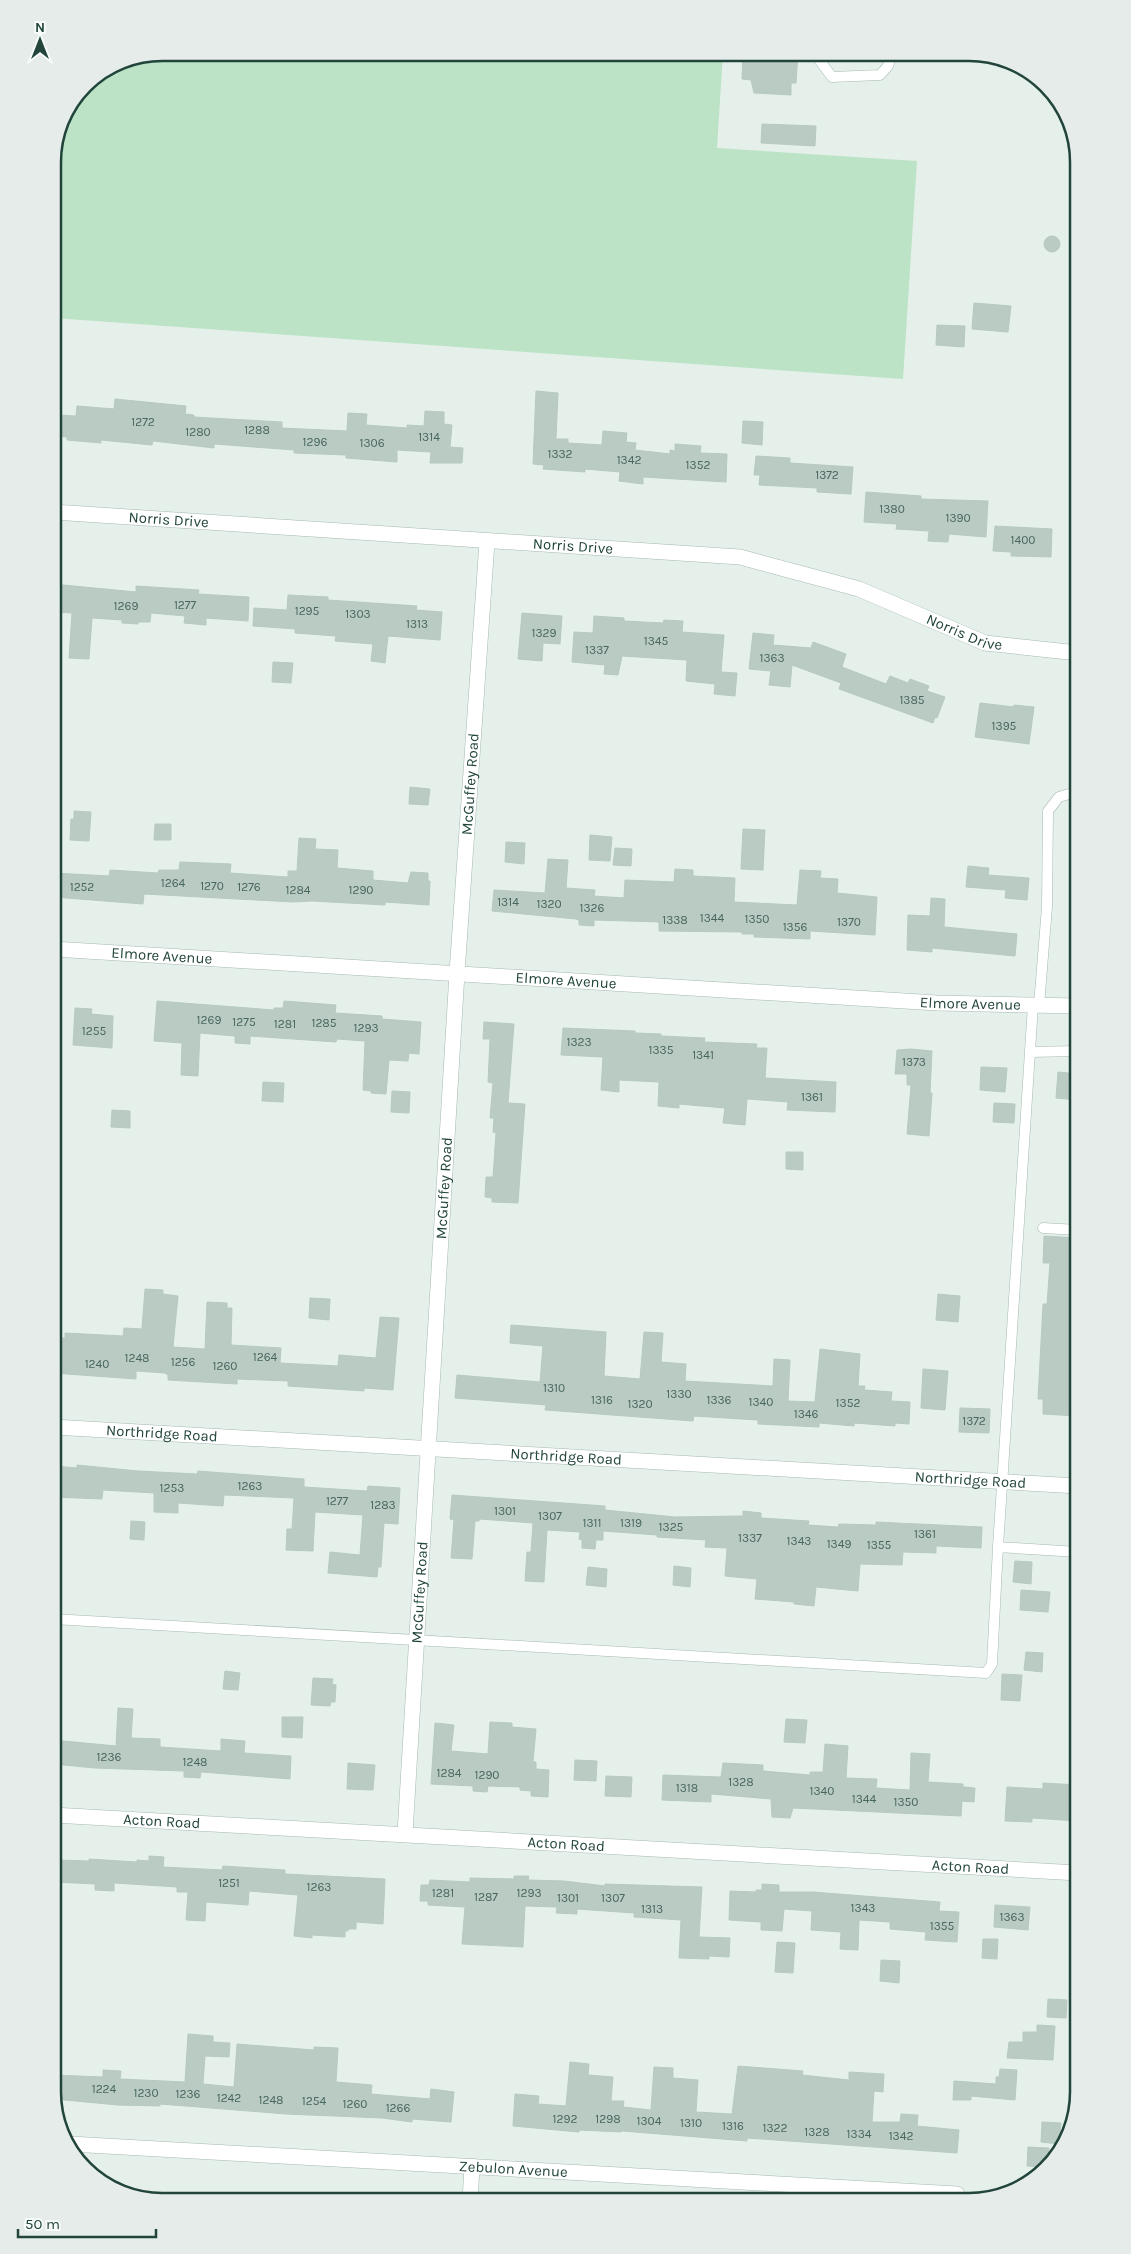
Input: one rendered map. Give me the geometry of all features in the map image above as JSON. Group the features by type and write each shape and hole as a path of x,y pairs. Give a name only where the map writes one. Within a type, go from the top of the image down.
{"street":[{"name":"Norris Drive","path":"61,513 487,542 740,557 860,590 985,643 1070,652"},
{"name":"McGuffey Road","path":"405,1834 457,972 487,542"},
{"name":"Elmore Avenue","path":"61,949 457,972 937,1003 1070,1006"},
{"name":"Northridge Road","path":"61,1427 1070,1485"},
{"name":"Acton Road","path":"61,1815 1070,1873"},
{"name":"Zebulon Avenue","path":"76,2144 940,2193"},
{"path":"470,2193 472,2166"}],"lane":[{"path":"820,61 832,77 880,74 888,66 890,61"},
{"path":"61,1620 986,1673 992,1664 1030,1052 1047,907 1048,811 1059,797 1070,794"},
{"path":"1030,1052 1070,1051"},
{"path":"1043,1228 1070,1230"},
{"path":"998,1547 1070,1552"}],"green space":[{"path":"722,61 717,148 917,161 903,379 61,319 61,156 65,136 78,106 96,86 117,72 149,62"}],"building":[{"path":"743,61 797,61 796,83 791,83 791,95 754,93 751,80 742,79"},
{"path":"762,124 816,126 815,146 761,143"},
{"path":"1052,236 1058,238 1060,244 1058,250 1052,252 1046,250 1044,244 1046,238"},
{"path":"974,303 1011,306 1008,332 972,329"},
{"path":"937,325 965,326 964,347 936,345"},
{"path":"536,391 558,393 556,439 568,439 568,443 602,445 603,431 627,433 626,442 636,443 635,450 670,454 670,450 675,451 675,444 701,446 700,453 727,454 726,482 643,477 643,484 619,481 620,472 585,469 585,472 543,469 544,465 533,464"},
{"path":"115,399 186,406 185,414 194,415 194,417 282,422 282,428 347,431 348,413 367,414 366,425 407,428 407,425 424,426 425,411 444,412 444,424 452,425 450,447 463,448 462,463 430,463 431,452 397,450 397,462 346,458 346,455 294,453 294,450 214,444 214,448 153,441 152,445 101,440 101,443 67,440 67,437 61,436 61,415 76,416 77,406 114,409"},
{"path":"743,421 763,422 762,445 742,443"},
{"path":"756,456 790,458 790,463 853,467 851,494 817,492 817,488 759,485 760,475 754,475"},
{"path":"866,492 921,496 921,499 988,501 986,537 949,534 948,542 928,541 929,531 896,529 897,524 864,522"},
{"path":"995,526 1052,529 1051,557 1011,556 1011,552 993,551"},
{"path":"61,585 136,592 136,586 199,590 198,594 249,597 248,621 206,618 206,625 184,623 185,616 151,613 150,622 138,622 138,624 122,623 122,620 92,618 89,659 69,658 72,613 61,612"},
{"path":"288,595 328,597 328,600 417,606 416,610 442,612 440,640 388,636 385,663 371,661 373,644 335,641 336,636 295,633 295,629 253,626 254,608 287,610"},
{"path":"522,613 562,616 560,644 543,643 542,661 518,659"},
{"path":"594,616 624,618 624,621 663,623 664,620 683,621 682,632 724,635 721,672 737,673 735,696 714,694 715,684 686,681 687,660 622,656 618,675 604,674 605,665 572,662 574,632 593,633"},
{"path":"753,633 774,635 773,645 811,648 813,642 846,654 842,667 886,684 890,676 908,683 910,679 929,686 927,691 945,697 937,718 935,717 933,723 839,689 841,683 792,665 790,687 769,685 771,671 749,669"},
{"path":"273,662 293,663 291,683 272,682"},
{"path":"980,703 1034,707 1029,744 975,737"},
{"path":"410,787 430,789 428,805 409,804"},
{"path":"74,811 91,812 89,841 70,840 71,819 74,819"},
{"path":"155,824 171,824 171,840 154,840"},
{"path":"743,829 765,830 763,870 741,869"},
{"path":"590,835 612,837 610,861 589,860"},
{"path":"299,838 316,839 315,849 338,850 337,868 373,871 373,880 408,883 411,872 428,873 428,881 430,881 429,905 385,902 385,905 312,901 293,902 144,894 143,904 61,898 61,873 109,876 110,870 158,873 159,870 179,870 180,862 231,864 230,873 288,877 288,871 297,871"},
{"path":"506,842 525,843 524,864 505,862"},
{"path":"615,848 632,849 631,866 613,865"},
{"path":"548,859 568,860 566,888 595,890 594,896 624,898 625,880 674,882 675,869 693,870 693,876 735,878 734,902 797,905 800,870 821,871 820,878 838,879 837,893 877,897 875,935 810,931 810,939 754,937 754,934 742,934 742,932 659,931 659,922 594,920 594,926 579,925 579,920 576,919 492,911 494,890 545,893"},
{"path":"968,866 989,868 988,875 1029,878 1027,900 1005,898 1006,890 966,887"},
{"path":"931,898 945,899 944,927 1017,934 1015,956 932,948 932,952 907,950 908,915 930,916"},
{"path":"157,1001 274,1010 274,1008 283,1008 284,1001 336,1005 335,1013 382,1016 382,1019 421,1022 419,1054 409,1053 408,1061 389,1060 386,1094 371,1093 371,1091 363,1090 365,1041 337,1039 336,1042 250,1036 250,1044 235,1043 235,1036 200,1033 198,1076 181,1075 182,1043 154,1041"},
{"path":"75,1008 92,1009 91,1014 113,1016 112,1048 73,1045"},
{"path":"484,1022 514,1024 508,1103 525,1104 518,1203 492,1202 492,1198 485,1197 486,1177 493,1177 496,1133 493,1132 494,1118 490,1118 493,1083 488,1082 490,1039 483,1039"},
{"path":"563,1028 635,1031 635,1033 661,1034 661,1036 705,1038 704,1042 757,1044 756,1048 767,1048 765,1078 836,1082 835,1112 787,1110 788,1102 747,1099 745,1125 723,1123 725,1108 679,1104 679,1108 658,1106 659,1082 619,1080 619,1092 601,1090 603,1057 561,1055"},
{"path":"897,1050 932,1051 929,1136 907,1134 911,1085 907,1085 907,1074 895,1074"},
{"path":"981,1067 1007,1068 1005,1092 980,1090"},
{"path":"1058,1072 1070,1073 1070,1099 1056,1098"},
{"path":"263,1082 284,1083 283,1102 262,1101"},
{"path":"392,1091 410,1092 409,1113 391,1112"},
{"path":"994,1103 1015,1104 1014,1123 993,1122"},
{"path":"112,1110 130,1111 130,1128 111,1127"},
{"path":"786,1152 803,1152 803,1170 786,1169"},
{"path":"1044,1236 1070,1238 1070,1416 1043,1414 1043,1399 1038,1399 1043,1304 1047,1304 1050,1263 1043,1263"},
{"path":"145,1289 163,1290 163,1294 178,1296 173,1347 205,1349 207,1302 227,1303 227,1308 232,1308 231,1345 281,1348 280,1363 338,1366 339,1355 376,1358 380,1317 399,1318 393,1390 364,1388 364,1391 288,1386 288,1381 237,1379 237,1384 168,1380 168,1375 165,1373 136,1371 136,1379 61,1374 61,1338 65,1338 65,1333 123,1336 124,1328 142,1329"},
{"path":"938,1294 960,1296 958,1322 936,1320"},
{"path":"310,1298 330,1299 329,1320 309,1318"},
{"path":"511,1325 606,1332 604,1376 640,1379 644,1332 663,1333 661,1362 686,1364 685,1381 773,1386 774,1359 790,1360 788,1401 815,1402 820,1349 860,1354 858,1386 865,1386 864,1390 892,1392 891,1401 910,1402 909,1424 895,1423 895,1426 854,1423 854,1426 819,1423 819,1427 758,1424 758,1420 694,1416 693,1421 545,1410 546,1405 455,1398 457,1375 540,1382 543,1346 510,1343"},
{"path":"923,1369 948,1371 945,1410 921,1408"},
{"path":"960,1408 990,1409 989,1433 959,1432"},
{"path":"77,1465 138,1471 197,1474 198,1471 304,1479 304,1487 367,1491 368,1486 400,1488 398,1524 384,1523 381,1567 378,1567 377,1577 328,1573 330,1552 360,1555 363,1515 315,1512 313,1551 286,1550 287,1529 292,1529 294,1498 224,1495 223,1506 178,1503 178,1513 154,1512 154,1493 103,1490 102,1499 61,1497 61,1467 77,1468"},
{"path":"452,1495 605,1506 605,1510 675,1517 743,1516 743,1511 761,1513 761,1518 809,1521 808,1525 838,1527 839,1524 876,1525 876,1522 982,1527 981,1548 936,1546 936,1553 903,1552 902,1565 860,1564 858,1591 816,1587 814,1606 794,1604 794,1602 755,1599 757,1579 725,1576 727,1548 705,1547 706,1540 603,1531 603,1540 596,1540 595,1549 582,1548 582,1540 579,1539 580,1532 547,1530 544,1582 525,1581 527,1552 531,1552 533,1523 479,1519 479,1521 475,1521 472,1559 451,1558 454,1520 450,1519"},
{"path":"131,1521 145,1522 144,1540 130,1539"},
{"path":"1015,1561 1032,1562 1031,1584 1013,1582"},
{"path":"674,1566 691,1568 690,1587 673,1585"},
{"path":"588,1567 607,1569 606,1587 586,1585"},
{"path":"1021,1590 1050,1592 1048,1612 1020,1610"},
{"path":"1026,1652 1043,1653 1042,1672 1024,1670"},
{"path":"225,1671 240,1673 238,1690 223,1689"},
{"path":"1002,1674 1022,1675 1020,1701 1001,1700"},
{"path":"313,1678 333,1679 332,1684 336,1685 335,1702 331,1702 330,1706 311,1705"},
{"path":"118,1708 133,1709 131,1738 160,1739 160,1747 221,1751 221,1739 245,1741 244,1753 291,1756 290,1779 201,1772 200,1778 184,1777 184,1771 95,1768 61,1765 61,1741 116,1746"},
{"path":"282,1717 303,1717 302,1738 282,1737"},
{"path":"786,1719 807,1720 805,1743 784,1742"},
{"path":"490,1722 512,1723 512,1727 536,1729 533,1762 536,1762 536,1769 549,1770 548,1797 531,1796 531,1791 520,1790 520,1787 488,1786 487,1792 473,1791 473,1786 431,1784 435,1723 454,1725 451,1751 488,1754"},
{"path":"825,1744 848,1746 846,1778 877,1779 876,1788 910,1790 911,1753 930,1754 928,1782 963,1784 963,1787 975,1788 974,1802 962,1801 961,1816 793,1808 790,1818 772,1817 771,1799 711,1794 711,1802 662,1800 663,1775 721,1777 723,1763 763,1765 763,1771 810,1775 810,1772 823,1772"},
{"path":"575,1760 597,1761 596,1781 574,1780"},
{"path":"348,1763 375,1765 373,1790 347,1789"},
{"path":"606,1776 632,1777 631,1797 605,1796"},
{"path":"1043,1783 1070,1785 1070,1820 1032,1818 1032,1822 1005,1821 1007,1787 1043,1789"},
{"path":"149,1856 164,1857 163,1867 222,1870 223,1866 285,1870 285,1874 385,1879 383,1924 356,1922 356,1929 345,1931 345,1937 312,1935 312,1938 294,1936 298,1895 249,1891 248,1905 206,1902 205,1921 186,1920 188,1892 177,1892 177,1887 114,1883 114,1891 95,1890 95,1884 61,1882 61,1860 149,1861"},
{"path":"514,1876 529,1876 528,1880 564,1881 605,1886 605,1884 702,1887 699,1937 730,1938 729,1957 709,1956 709,1959 679,1958 681,1920 634,1917 634,1913 577,1909 577,1914 556,1913 557,1907 525,1906 523,1947 462,1944 465,1907 428,1905 428,1901 420,1901 421,1885 429,1885 430,1880 470,1882 470,1878 514,1879"},
{"path":"762,1884 779,1885 779,1892 813,1892 940,1902 939,1911 959,1912 957,1942 925,1940 926,1932 890,1929 890,1922 859,1920 858,1950 840,1949 841,1932 811,1930 812,1911 784,1909 782,1931 761,1930 761,1922 729,1920 730,1891 756,1892 756,1890 762,1890"},
{"path":"995,1905 1030,1907 1028,1930 994,1927"},
{"path":"983,1939 998,1939 997,1959 982,1958"},
{"path":"777,1942 795,1943 793,1973 775,1972"},
{"path":"881,1960 900,1961 899,1983 880,1981"},
{"path":"1048,1999 1067,2000 1066,2018 1047,2017"},
{"path":"1037,2025 1055,2026 1053,2060 1007,2058 1009,2042 1023,2042 1023,2032 1037,2032"},
{"path":"188,2034 213,2036 213,2042 230,2043 229,2057 205,2056 203,2084 234,2087 237,2044 314,2050 314,2047 338,2048 336,2082 372,2085 371,2094 430,2099 431,2089 454,2092 451,2122 412,2119 412,2122 382,2118 286,2114 160,2104 160,2106 118,2105 61,2100 61,2098 61,2075 103,2077 103,2070 121,2071 120,2079 185,2082"},
{"path":"570,2062 589,2064 588,2075 613,2077 611,2101 624,2101 623,2107 651,2110 654,2067 673,2068 673,2078 698,2080 696,2112 732,2114 738,2066 803,2071 802,2075 849,2080 849,2072 884,2074 883,2092 874,2091 872,2122 900,2122 901,2114 918,2115 917,2126 959,2130 957,2153 747,2138 747,2141 622,2131 579,2130 579,2132 513,2126 515,2094 539,2096 538,2104 566,2106"},
{"path":"1000,2069 1017,2070 1015,2100 971,2096 971,2100 953,2100 954,2081 996,2084 996,2077 999,2077"},
{"path":"1042,2122 1061,2123 1060,2135 1055,2144 1041,2142"},
{"path":"1028,2147 1049,2148 1049,2153 1036,2167 1027,2166"}]}
